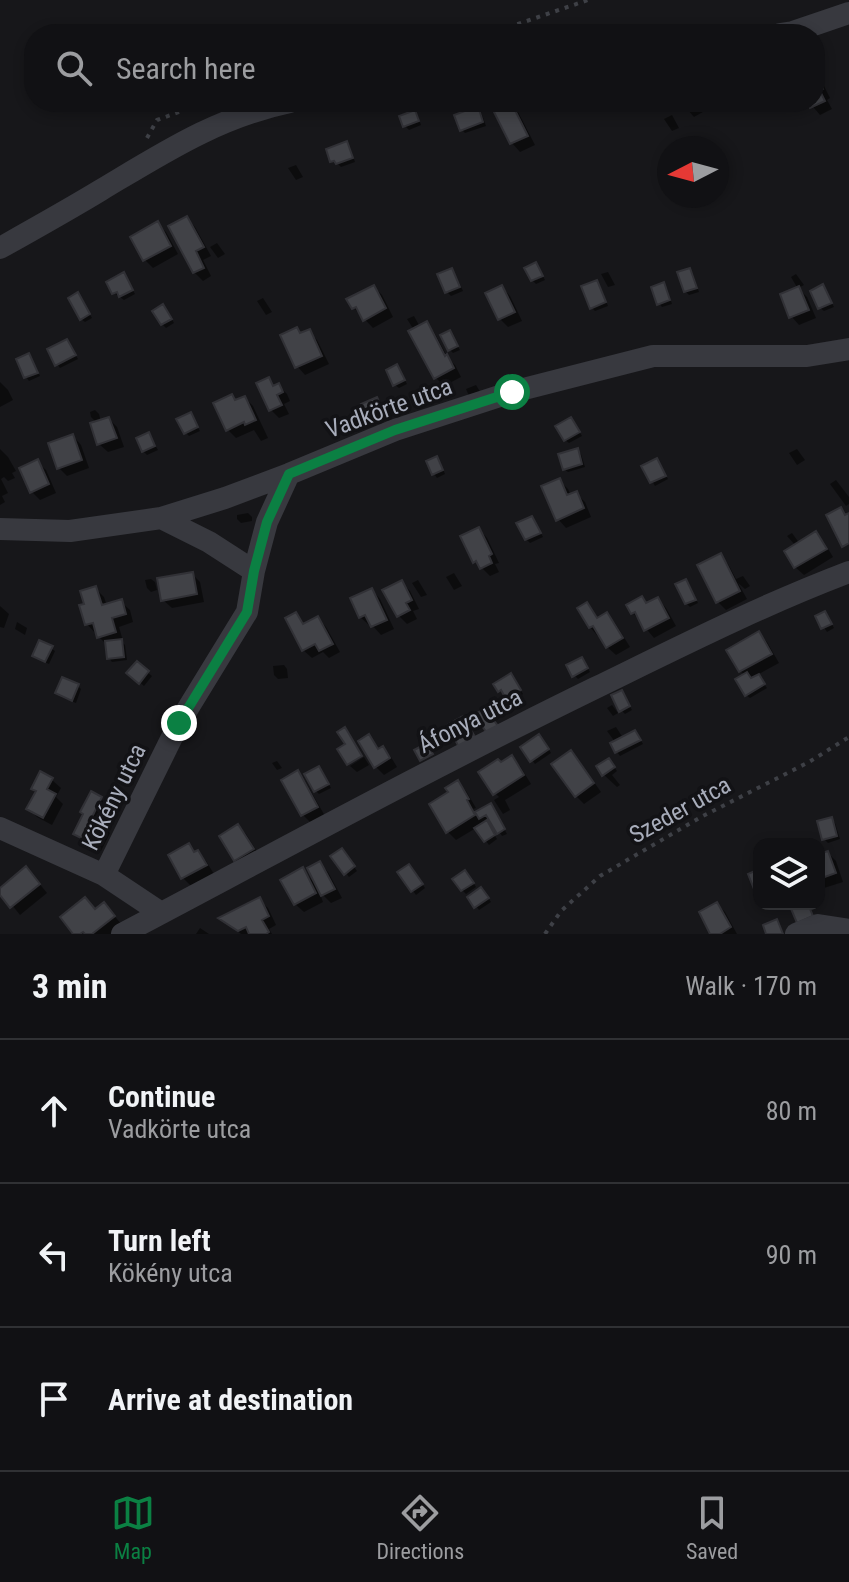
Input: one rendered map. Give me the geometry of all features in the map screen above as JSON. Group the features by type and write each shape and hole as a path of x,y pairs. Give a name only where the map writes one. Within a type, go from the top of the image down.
{"street":[{"path":"817,24 849,13"},
{"path":"0,248 198,133 250,112"},
{"name":"Vadkörte utca","path":"0,529 70,531 161,518 289,474 395,430 512,392 653,356 807,356 849,349"},
{"name":"Kökény utca","path":"104,875 179,723 247,612 267,522 289,474"},
{"path":"161,518 209,542 254,571"},
{"name":"Áfonya utca","path":"122,934 362,805 542,714 732,622 849,572"},
{"path":"0,828 104,875 161,913"},
{"path":"796,934 818,925 849,930"}],"path":[{"path":"518,24 588,0"},
{"path":"143,165 144,145 157,120 179,112"},
{"name":"Szeder utca","path":"545,934 561,911 600,876 849,737"}],"building":[{"path":"416,112 419,121 403,127 399,116"},
{"path":"480,112 483,122 460,131 454,115"},
{"path":"494,112 516,112 528,136 510,144"},
{"path":"347,141 353,158 336,164 330,162 326,149"},
{"path":"187,216 204,247 196,251 204,268 193,273 168,226"},
{"path":"158,221 171,246 143,261 130,237"},
{"path":"536,262 543,276 531,281 524,268"},
{"path":"452,268 460,287 445,293 437,274"},
{"path":"690,268 697,288 684,292 677,272"},
{"path":"124,272 133,290 119,297 117,292 112,294 106,282"},
{"path":"597,280 606,302 590,309 581,286"},
{"path":"664,282 670,300 657,305 651,287"},
{"path":"823,284 832,303 818,309 810,291"},
{"path":"374,285 386,308 363,321 356,307 352,309 346,299"},
{"path":"502,285 515,312 498,320 485,293"},
{"path":"799,286 809,310 789,318 780,294"},
{"path":"78,292 90,314 80,320 68,298"},
{"path":"163,304 172,319 161,325 152,311"},
{"path":"427,321 454,368 434,379 408,331"},
{"path":"297,327 300,333 310,329 322,356 295,368 280,335"},
{"path":"450,330 458,346 448,351 440,335"},
{"path":"67,339 76,355 55,366 47,349"},
{"path":"29,353 38,373 24,378 16,359"},
{"path":"397,364 405,380 393,386 386,370"},
{"path":"269,377 273,386 279,383 283,392 277,395 282,405 269,411 256,383"},
{"path":"232,394 235,400 245,396 256,420 226,431 213,403"},
{"path":"377,397 383,411 368,417 361,404"},
{"path":"191,412 198,427 184,434 176,419"},
{"path":"109,417 117,438 97,445 90,423"},
{"path":"571,417 580,432 564,441 555,426"},
{"path":"149,432 155,446 142,452 136,438"},
{"path":"73,434 82,460 57,469 48,443"},
{"path":"578,448 582,464 563,470 558,454"},
{"path":"437,456 443,470 432,475 426,461"},
{"path":"657,458 666,476 650,483 641,466"},
{"path":"38,459 49,484 30,493 19,468"},
{"path":"560,478 567,495 577,491 584,508 556,521 541,486"},
{"path":"841,507 845,515 849,513 849,543 842,547 826,515"},
{"path":"532,516 541,533 525,540 516,523"},
{"path":"479,527 492,554 489,556 492,563 480,569 476,561 473,563 460,536"},
{"path":"816,531 827,549 794,568 784,551"},
{"path":"721,553 740,591 716,603 697,565"},
{"path":"193,572 197,594 161,601 157,578"},
{"path":"686,579 696,600 685,604 675,584"},
{"path":"402,580 412,600 406,603 410,610 397,617 382,590"},
{"path":"96,586 102,605 122,599 126,614 112,618 116,632 97,638 93,623 85,625 79,605 84,604 80,591"},
{"path":"372,588 387,620 371,627 365,615 359,618 350,598"},
{"path":"642,596 646,603 658,597 669,618 644,631 635,612 631,614 626,605"},
{"path":"587,602 597,618 607,612 623,638 606,648 577,608"},
{"path":"825,611 832,624 821,629 815,616"},
{"path":"296,612 303,624 318,616 333,644 319,651 315,644 302,651 285,618"},
{"path":"759,631 772,654 739,672 726,650"},
{"path":"122,639 124,657 107,659 105,641"},
{"path":"39,640 53,646 45,662 32,656"},
{"path":"582,657 588,668 572,677 566,665"},
{"path":"137,661 149,671 139,684 126,673"},
{"path":"747,672 751,678 759,674 765,684 745,696 735,679"},
{"path":"511,673 521,690 506,699 493,684"},
{"path":"62,677 79,684 72,701 55,693"},
{"path":"622,690 630,706 619,712 611,695"},
{"path":"485,708 498,726 487,733 474,715"},
{"path":"463,716 478,742 461,751 447,725"},
{"path":"345,727 362,756 347,765 337,749 345,744 337,732"},
{"path":"635,730 641,740 615,753 610,743"},
{"path":"369,734 378,749 383,746 390,758 374,768 358,741"},
{"path":"539,734 549,749 530,762 520,747"},
{"path":"427,743 433,754 420,761 414,750"},
{"path":"571,750 594,783 575,797 551,764"},
{"path":"512,755 524,775 493,795 478,772 498,759 501,762"},
{"path":"609,758 615,767 602,776 596,766"},
{"path":"319,766 329,784 314,792 304,774"},
{"path":"298,770 318,807 301,816 281,780"},
{"path":"40,771 53,778 47,789 56,794 43,818 26,809 36,791 31,789"},
{"path":"458,780 475,815 446,833 429,804 448,792 445,788"},
{"path":"91,791 102,797 92,817 103,823 93,844 73,834"},
{"path":"491,803 505,829 497,834 486,815 479,819 475,812"},
{"path":"832,817 837,836 821,838 817,821"},
{"path":"487,820 495,835 484,842 474,828"},
{"path":"238,824 254,849 234,861 219,836"},
{"path":"189,843 194,852 198,850 207,865 181,879 168,855"},
{"path":"342,848 355,866 344,875 330,856"},
{"path":"828,851 836,873 825,877 825,852"},
{"path":"320,861 335,889 321,896 307,868"},
{"path":"409,864 423,884 411,892 397,872"},
{"path":"26,866 40,884 10,908 0,895 0,888"},
{"path":"303,867 316,893 294,905 280,880"},
{"path":"465,870 474,883 461,891 452,879"},
{"path":"481,887 489,898 474,908 467,897"},
{"path":"85,897 95,909 104,902 115,916 92,934 73,934 60,917"},
{"path":"260,897 269,916 262,920 269,932 266,934 249,934 246,927 238,931 218,918"},
{"path":"717,902 731,927 720,934 710,934 699,912"},
{"path":"792,910 810,910 813,916 797,923"},
{"path":"777,919 783,934 766,934 763,925"}],"route":[{"path":"179,723 247,612 267,522 289,474 395,430 512,392"}]}
